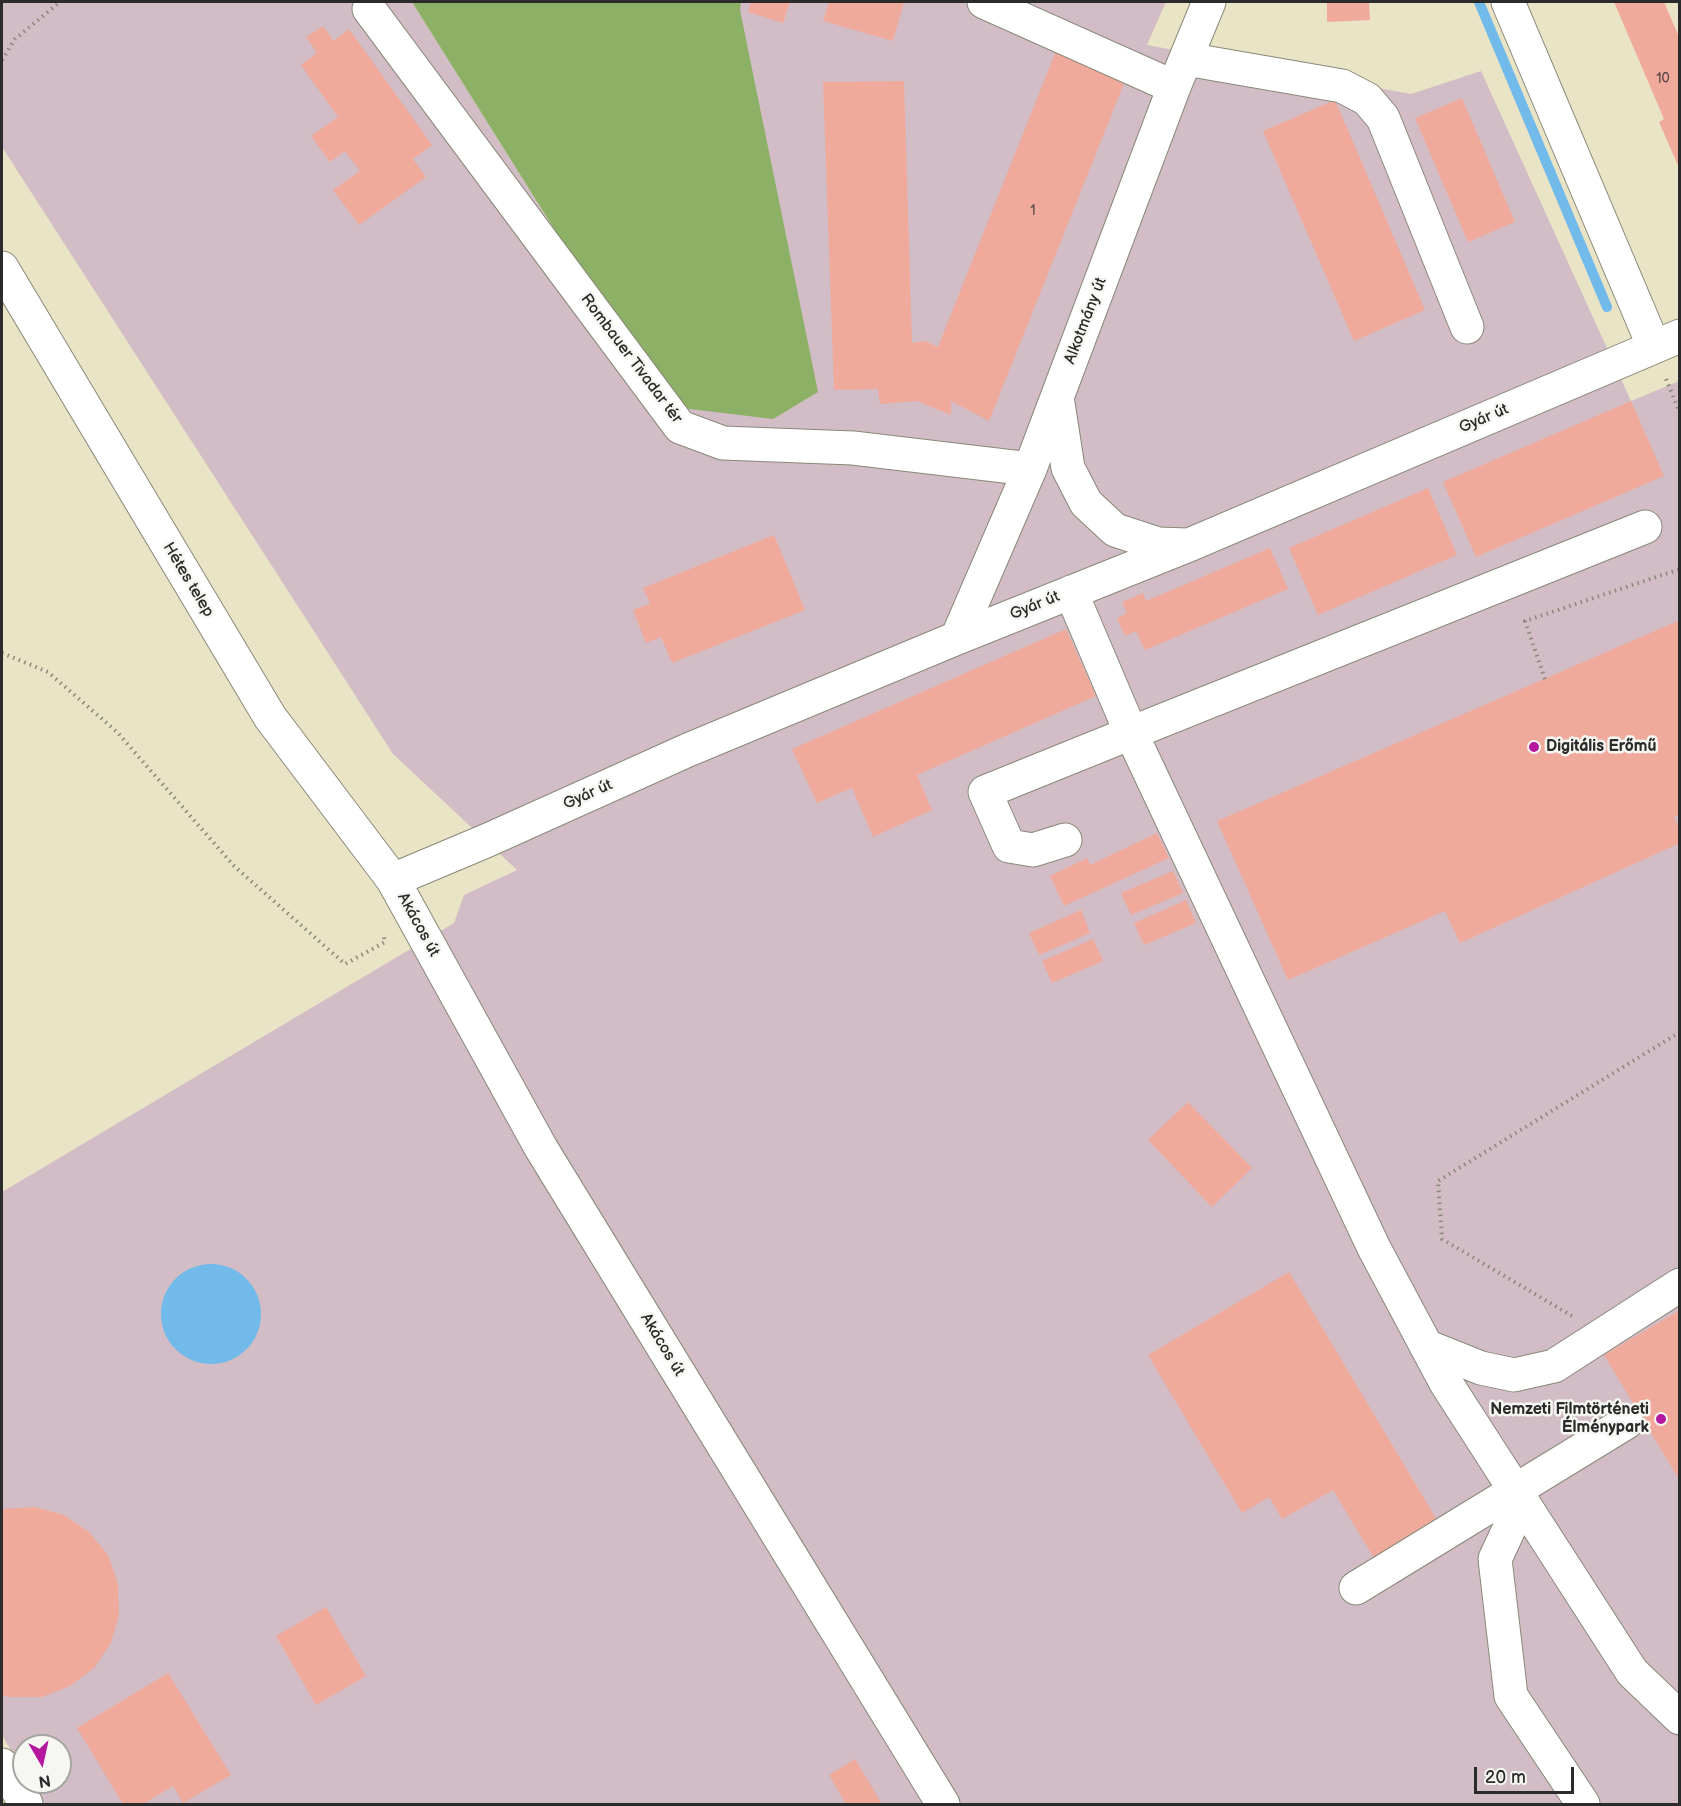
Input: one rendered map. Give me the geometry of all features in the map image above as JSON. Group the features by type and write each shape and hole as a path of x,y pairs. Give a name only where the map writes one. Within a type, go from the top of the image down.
{"street":[{"path":"984,2 1180,73 1342,86 1367,99 1383,118 1467,327"},
{"name":"Alkotmány út","path":"957,638 1030,469 1209,2"},
{"path":"1508,2 1667,342"},
{"name":"Rombauer Tivadar tér","path":"369,9 680,427 723,443 853,448 1030,469"},
{"name":"Hétes telep","path":"2,268 270,717 393,880"},
{"name":"Gyár út","path":"393,880 688,750 1189,545 1667,342"},
{"path":"1058,397 1068,468 1086,503 1114,530 1158,544 1189,545"},
{"path":"1065,840 1033,850 1009,846 985,792 1645,527"},
{"path":"1071,592 1131,733 1374,1248 1426,1346 1461,1407 1632,1672 1680,1718"},
{"name":"Akácos út","path":"393,880 541,1148 943,1804"},
{"path":"1461,1407 1514,1375 1554,1366 1680,1285"},
{"path":"1426,1346 1481,1368 1514,1375"},
{"path":"1356,1588 1518,1495 1627,1422"},
{"path":"1518,1495 1495,1559 1511,1696 1583,1804"},
{"path":"2,1765 26,1804"}],"path":[{"path":"2,60 15,39 60,2"},
{"path":"1545,678 1525,621 1680,569"},
{"path":"2,653 48,672 117,732 234,866 345,964 385,942"},
{"path":"1577,1320 1442,1239 1438,1181 1680,1032"}],"shaded area":[{"path":"2,2 412,2 665,406 741,2 1166,2 1147,45 1411,94 1481,71 1631,401 1679,381 1679,1804 43,1804 37,1794 72,1794 72,1734 12,1734 12,1752 2,1735 2,1192 454,923 464,895 517,870 393,754 2,147"}],"green space":[{"path":"412,2 741,2 740,10 818,392 773,419 665,406"}],"water":[{"path":"211,1264 230,1268 246,1279 257,1295 261,1314 257,1333 246,1349 230,1360 211,1364 192,1360 176,1349 165,1333 161,1314 165,1295 176,1279 192,1268"}],"building":[{"path":"751,2 790,2 783,23 748,12"},
{"path":"829,2 904,2 893,41 823,21"},
{"path":"1327,2 1369,2 1370,20 1327,22"},
{"path":"1614,2 1664,2 1680,39 1680,170 1659,122 1664,119"},
{"path":"323,26 334,41 349,29 432,145 413,159 426,177 359,225 333,190 360,171 345,151 330,162 311,136 338,117 301,65 317,53 306,37"},
{"path":"1058,46 1127,76 989,421 951,401 951,415 917,401 880,404 878,389 834,390 823,82 904,81 912,343 925,341 938,347"},
{"path":"1462,98 1515,222 1468,242 1415,118"},
{"path":"1335,100 1425,310 1354,341 1263,131"},
{"path":"1631,401 1664,476 1476,557 1443,482"},
{"path":"1428,488 1457,555 1318,615 1289,548"},
{"path":"774,535 805,610 672,663 661,637 646,643 633,610 650,604 643,588"},
{"path":"1270,548 1288,589 1145,650 1136,631 1125,636 1117,618 1127,613 1122,602 1143,593 1146,601"},
{"name":"Digitális Erőmű","path":"1680,620 1680,815 1674,817 1680,830 1680,843 1460,943 1445,911 1288,980 1217,821"},
{"path":"1066,629 1096,696 917,775 932,810 873,837 852,788 817,803 792,749"},
{"path":"1157,833 1169,858 1064,906 1050,876 1087,858 1090,865"},
{"path":"1173,871 1183,893 1131,915 1121,893"},
{"path":"1186,900 1196,923 1144,945 1134,923"},
{"path":"1081,910 1090,933 1039,955 1029,933"},
{"path":"1093,939 1103,961 1052,983 1042,961"},
{"path":"1188,1102 1252,1168 1212,1207 1148,1140"},
{"path":"1289,1272 1437,1520 1374,1558 1333,1490 1282,1519 1269,1497 1242,1513 1148,1355"},
{"name":"Nemzeti Filmtörténeti Élménypark","path":"1680,1310 1680,1481 1604,1355"},
{"path":"35,1507 64,1515 89,1532 108,1555 118,1584 119,1614 111,1643 94,1668 70,1686 42,1697 8,1697 2,1695 2,1509"},
{"path":"326,1607 366,1676 316,1705 276,1636"},
{"path":"168,1673 231,1775 183,1803 173,1786 143,1804 123,1804 77,1728"},
{"path":"855,1759 882,1804 846,1804 829,1775"}],"waterway":[{"path":"1479,2 1607,307"}],"place":[{"name":"Digitális Erőmű","path":"1534,747"},
{"name":"Nemzeti Filmtörténeti Élménypark","path":"1661,1419"}]}
